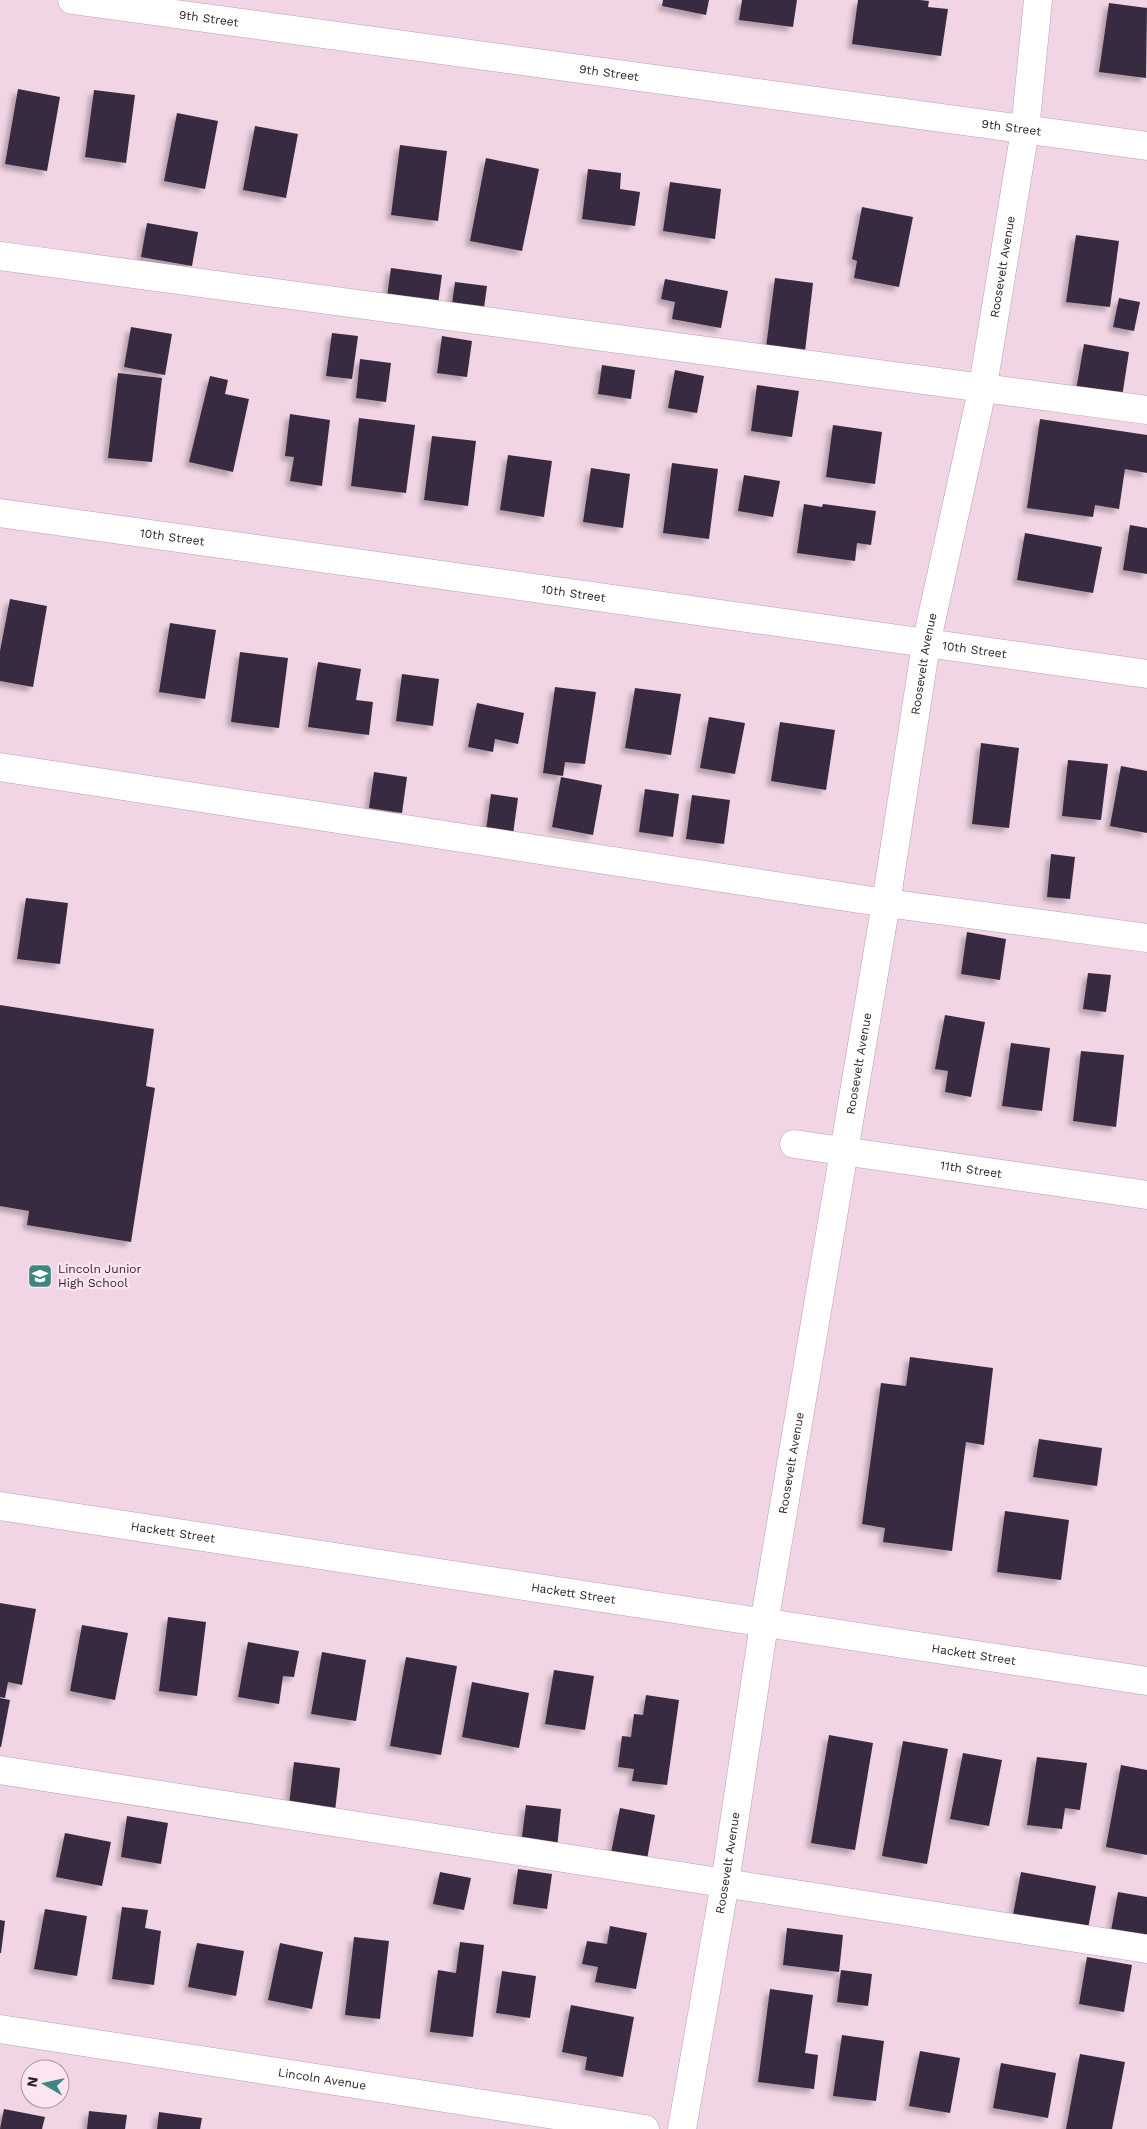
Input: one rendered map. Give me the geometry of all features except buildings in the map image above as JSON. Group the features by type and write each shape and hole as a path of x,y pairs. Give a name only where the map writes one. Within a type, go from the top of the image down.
{"street":[{"name":"9th Street","path":"72,0 1147,146"},
{"name":"Roosevelt Avenue","path":"682,2129 725,1883 764,1624 886,903 926,644 983,386 1025,130 1038,0"},
{"path":"0,256 983,386 1147,410"},
{"name":"10th Street","path":"0,513 1147,674"},
{"path":"0,767 886,903 1147,938"},
{"name":"11th Street","path":"794,1144 1147,1195"},
{"name":"Hackett Street","path":"0,1506 1147,1681"},
{"path":"0,1770 1147,1948"},
{"name":"Lincoln Avenue","path":"0,2030 645,2129"}],"place":[{"name":"Lincoln Junior High School","path":"40,1276"}]}
